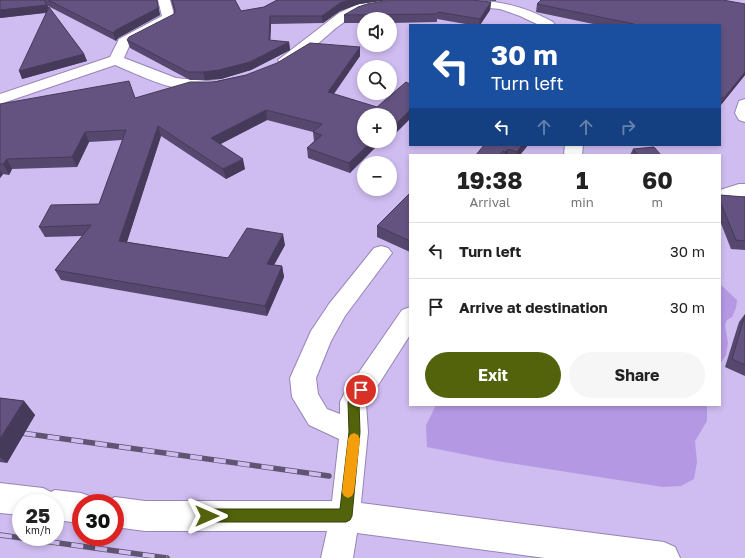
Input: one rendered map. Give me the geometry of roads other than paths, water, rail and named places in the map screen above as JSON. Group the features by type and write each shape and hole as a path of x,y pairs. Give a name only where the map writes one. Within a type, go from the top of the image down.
{"street":[{"path":"116,60 124,42 169,18 164,0"},
{"path":"275,66 293,56 344,17 360,8 398,2 430,0"},
{"path":"448,0 480,2 502,6 533,15 546,24"},
{"path":"0,99 116,60 173,83 196,87 228,82"},
{"path":"745,104 743,113 745,117"},
{"path":"721,196 738,190 745,190"},
{"path":"354,432 318,416 305,397 304,378 320,338 337,310 381,253"},
{"path":"337,558 346,516 354,432 353,402 409,318"},
{"path":"0,498 12,499"},
{"path":"124,513 145,516 346,516 664,558"}],"railway":[{"path":"0,430 329,476"},
{"path":"0,535 167,558"}]}
